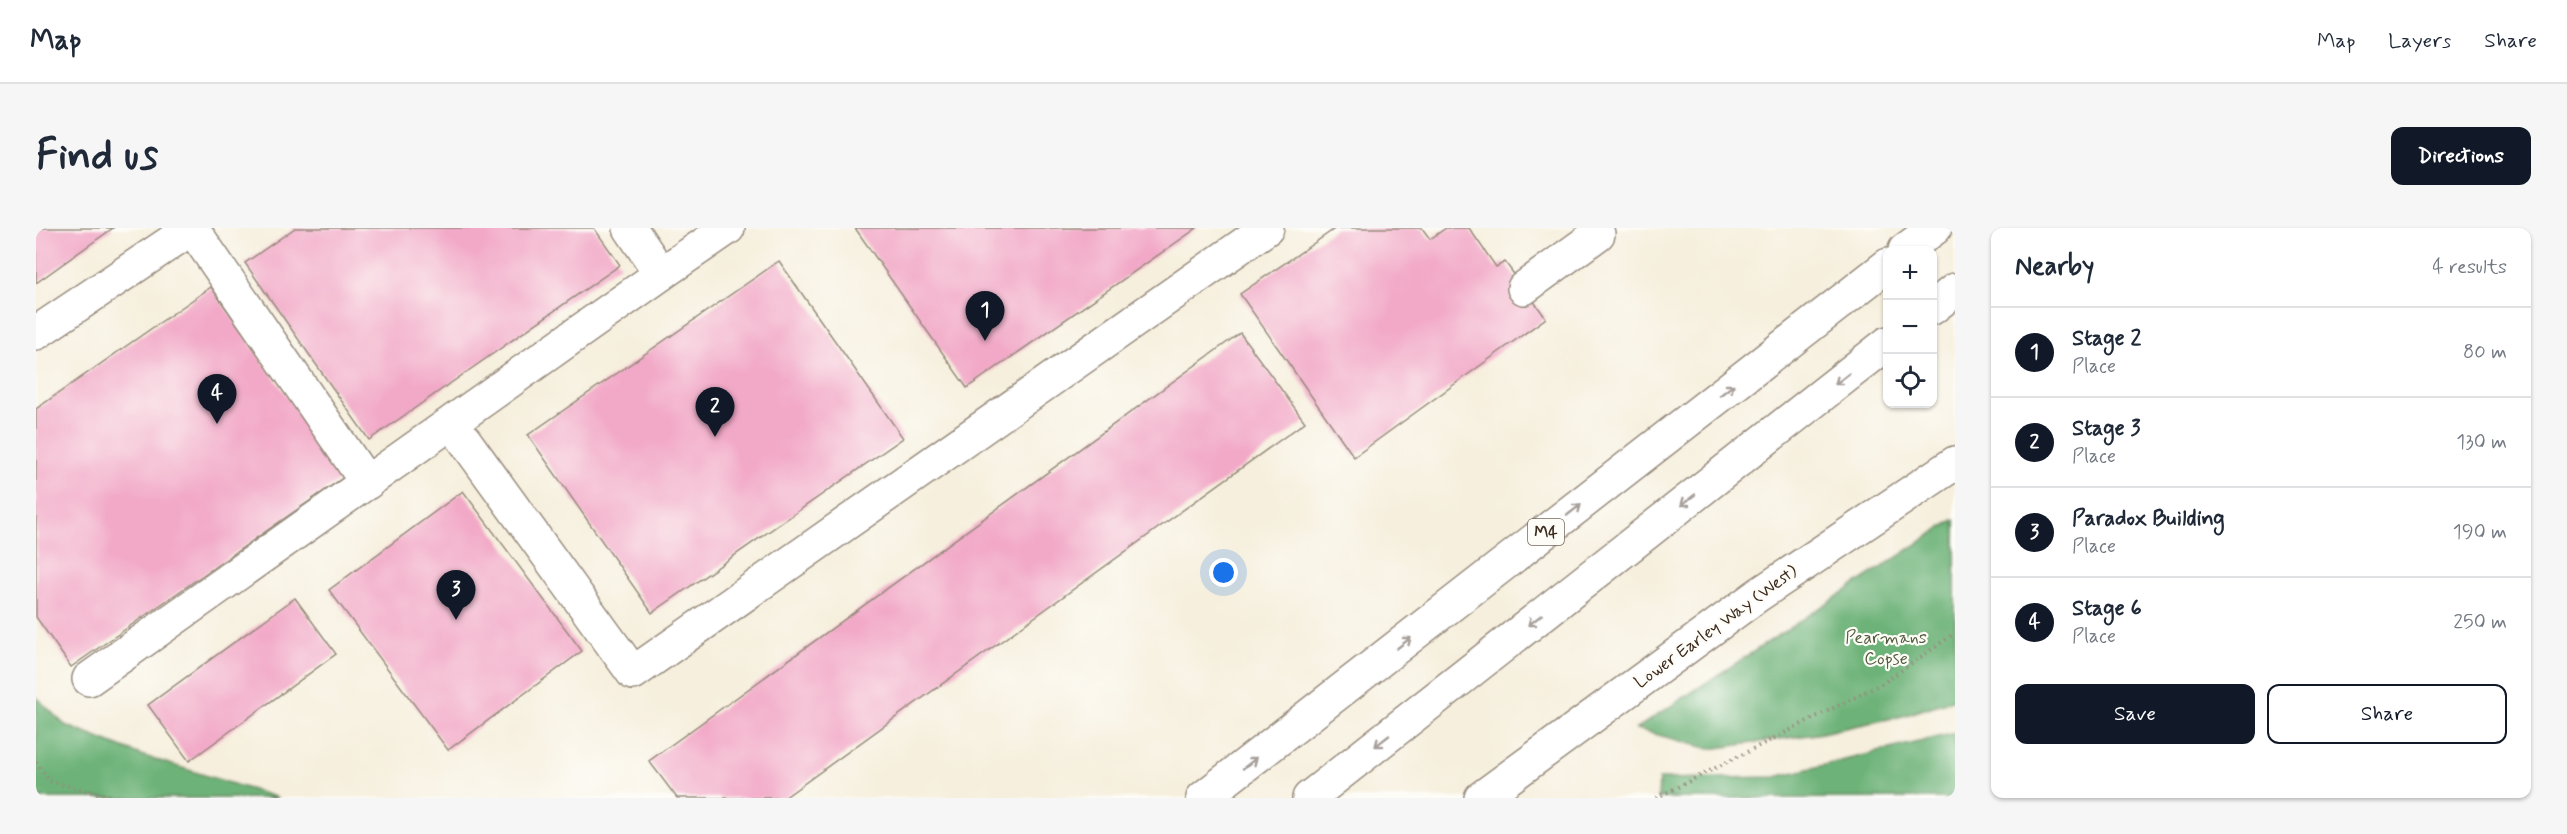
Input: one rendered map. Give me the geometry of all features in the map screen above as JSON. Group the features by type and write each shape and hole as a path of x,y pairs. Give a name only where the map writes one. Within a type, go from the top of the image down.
{"main road":[{"path":"36,333 192,228 367,483"},
{"path":"630,228 661,274"},
{"path":"89,679 728,228"},
{"path":"452,423 633,673 1267,228"},
{"path":"1910,246 1935,228"},
{"path":"1524,288 1598,234"},
{"name":"M4","path":"1203,798 1883,268"},
{"path":"1937,304 1955,290"},
{"path":"1309,798 1883,346"},
{"name":"Lower Earley Way (West)","path":"1481,798 1758,595 1955,463"}],"path":[{"path":"1656,798 1882,683 1955,633"},
{"path":"36,762 49,781 116,798"}],"green space":[{"name":"Pearmans Copse","path":"1955,519 1955,699 1903,716 1817,734 1710,749 1636,729"},
{"path":"36,697 65,725 141,755 278,798 36,798"},
{"path":"1955,733 1955,798 1658,798 1659,779 1775,777"}],"building":[{"path":"36,228 113,228 36,283"},
{"path":"295,228 594,228 620,265 369,440 245,263"},
{"path":"855,228 1197,228 967,388"},
{"path":"1336,228 1422,228 1430,239 1446,228 1469,228 1496,267 1505,262 1546,318 1354,457 1240,294"},
{"path":"779,261 903,438 652,613 528,435"},
{"path":"211,287 344,477 71,667 36,617 36,409"},
{"path":"1240,333 1305,422 784,798 677,798 649,761"},
{"path":"463,491 582,651 448,750 329,590"},
{"path":"295,598 336,654 189,761 148,705"}],"place":[{"name":"Stage 2","path":"985,341"},
{"name":"Stage 6","path":"217,424"},
{"name":"Stage 3","path":"715,437"},
{"name":"Paradox Building","path":"456,620"}]}
